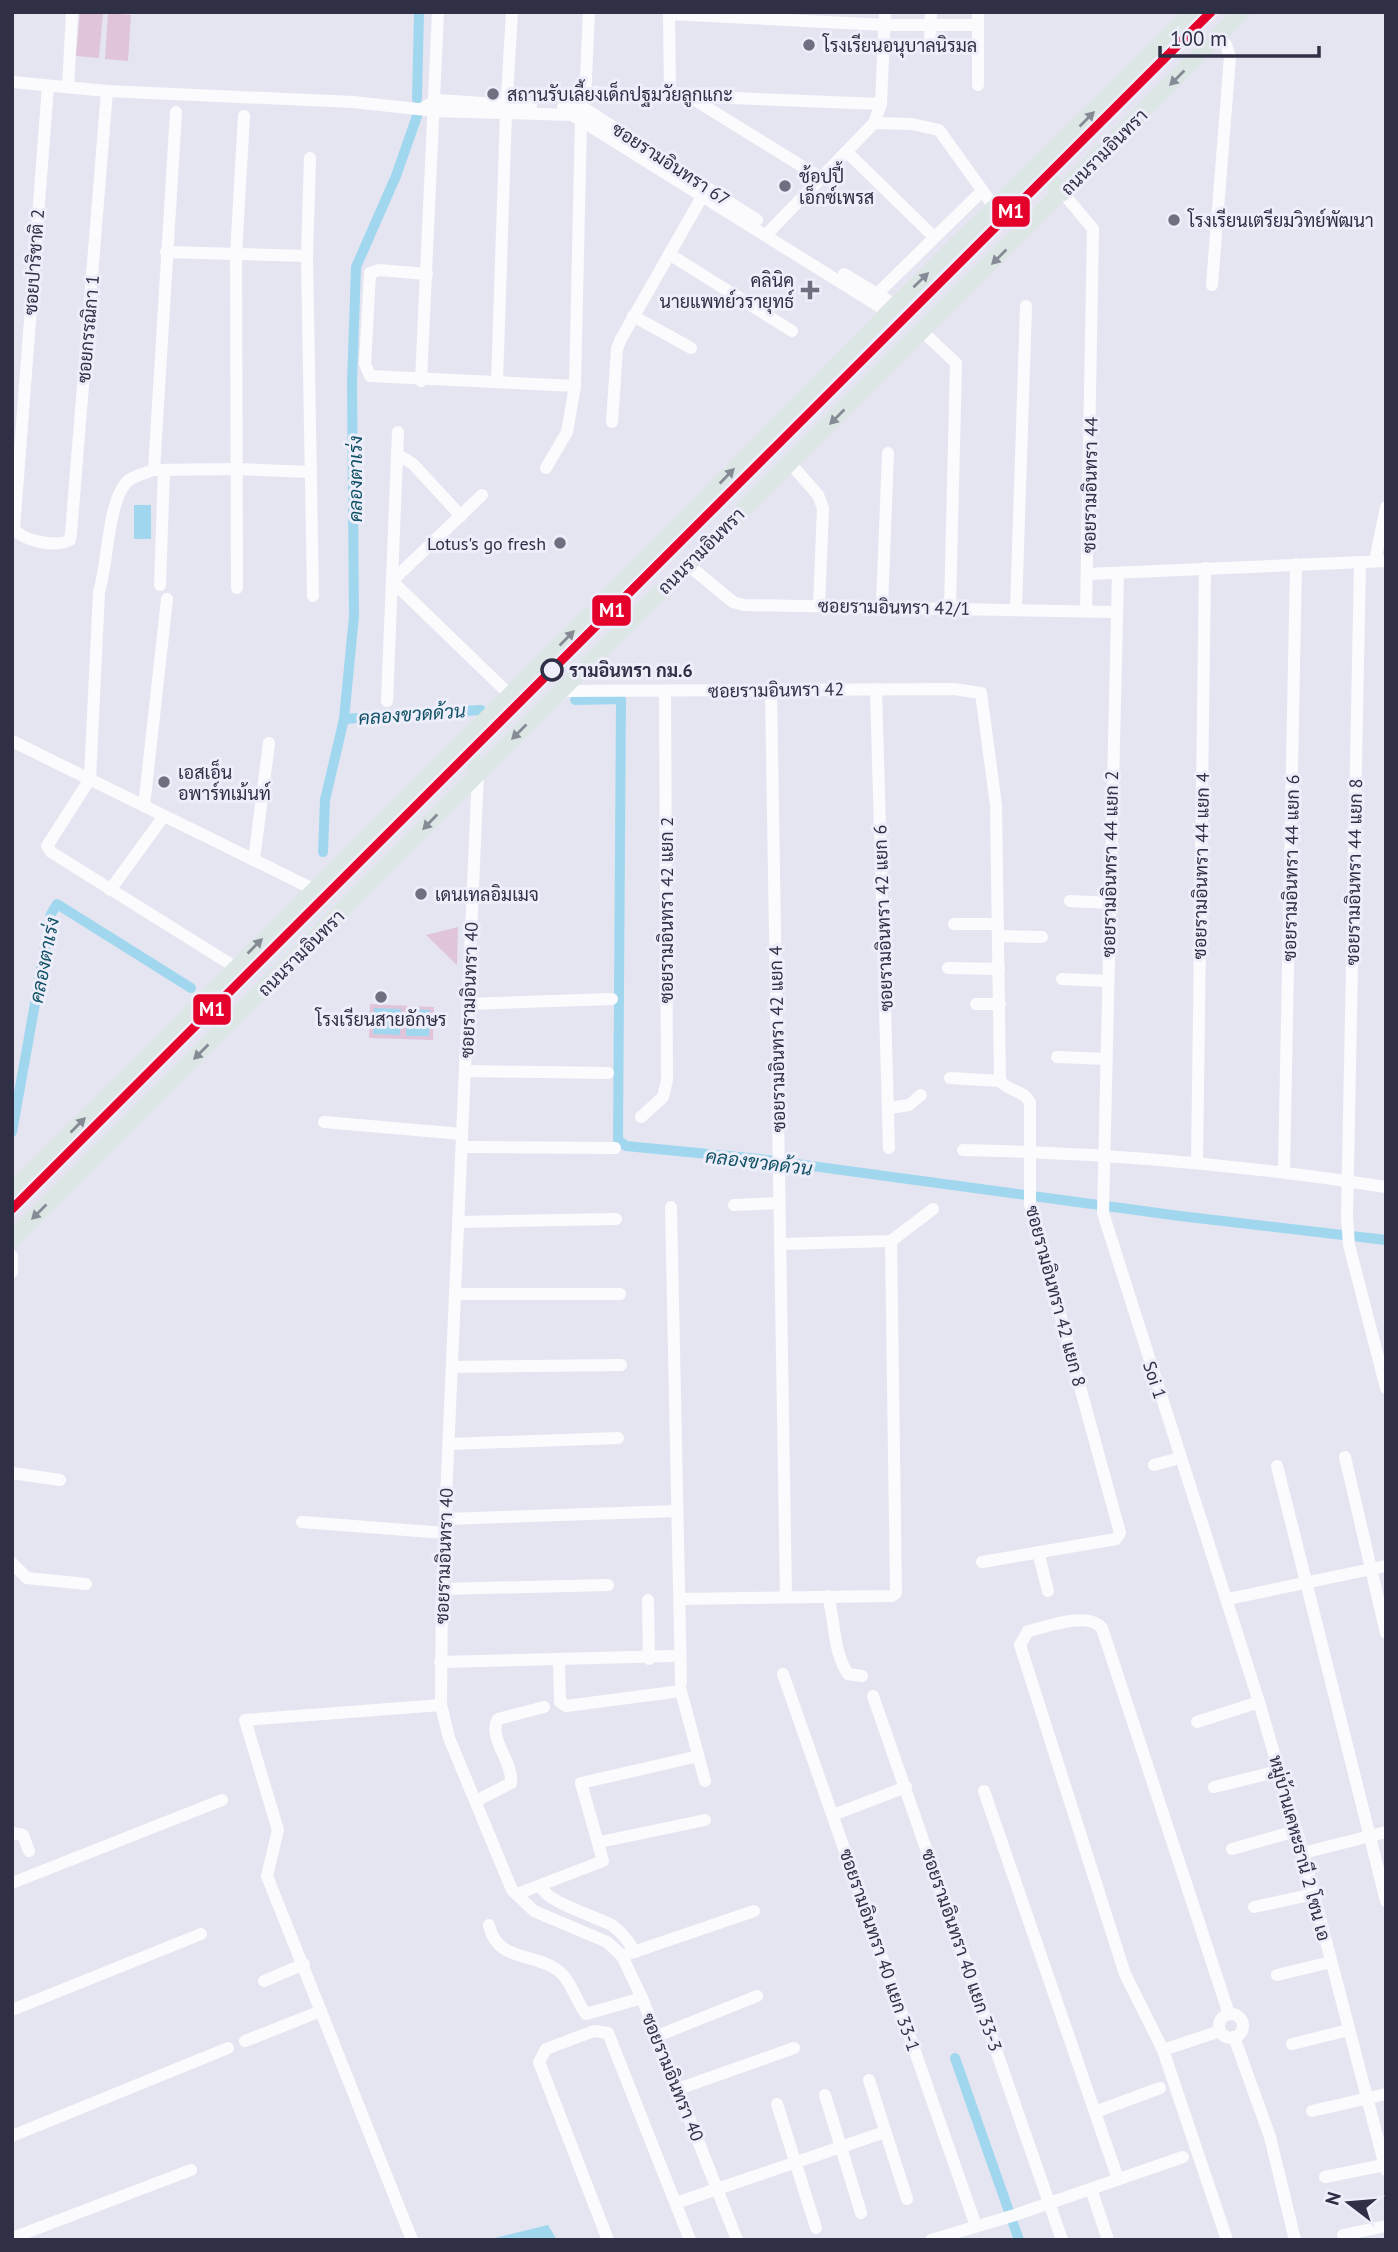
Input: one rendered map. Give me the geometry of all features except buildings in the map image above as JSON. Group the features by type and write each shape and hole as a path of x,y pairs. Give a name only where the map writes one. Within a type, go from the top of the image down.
{"main road":[{"name":"ถนนรามอินทรา","path":"12,1191 510,695 891,308 1038,167 1193,12"},
{"name":"ถนนรามอินทรา","path":"12,1239 1242,12"},
{"path":"1038,167 1063,193"},
{"path":"466,738 478,773"}],"street":[{"path":"68,87 72,12"},
{"path":"421,380 438,12"},
{"path":"497,382 512,12"},
{"path":"546,468 568,432 576,386 583,92 589,12"},
{"path":"670,95 669,13 885,19 978,18 978,85"},
{"path":"930,46 931,18"},
{"path":"768,232 874,123 881,104 885,19"},
{"path":"1212,285 1230,57 1226,46 1218,37"},
{"name":"ซอยรามอินทรา 67","path":"12,82 107,91 584,115 891,308"},
{"name":"ซอยปาริชาติ 2","path":"44,541 25,539 14,529 48,86"},
{"name":"ซอยกรรณิกา 1","path":"44,541 64,543 69,540 71,533 107,91"},
{"path":"583,92 881,104"},
{"path":"687,96 821,178"},
{"path":"160,585 159,470 166,252 176,112"},
{"name":"ซอยรามอินทรา 67","path":"584,115 703,195 877,295 891,308"},
{"path":"237,588 236,254 244,116"},
{"path":"874,123 912,124 939,130 995,208"},
{"path":"847,152 934,237"},
{"path":"310,158 307,256 313,596"},
{"path":"877,295 981,192"},
{"name":"ซอยรามอินทรา 44","path":"1063,193 1093,229 1088,574 1380,561"},
{"path":"612,422 617,349 633,316 703,195"},
{"path":"166,252 307,256"},
{"path":"669,254 792,331"},
{"path":"427,274 379,270 370,273 368,373 421,380 576,386"},
{"path":"1016,609 1026,306"},
{"path":"633,316 691,348"},
{"path":"923,332 956,363 950,607"},
{"path":"387,701 398,432"},
{"path":"882,606 888,453"},
{"path":"397,454 413,464 461,516"},
{"path":"790,463 818,495 822,508 819,606"},
{"path":"235,967 110,890 51,852 47,846 90,779 99,592 106,571 118,494 128,481 159,470 235,468 311,472"},
{"path":"392,581 482,495"},
{"path":"1380,561 1386,507"},
{"name":"ซอยรามอินทรา 44 แยก 8","path":"1360,562 1347,1217 1349,1245 1386,1388"},
{"name":"ซอยรามอินทรา 42/1","path":"687,564 737,603 1115,612"},
{"name":"ซอยรามอินทรา 44 แยก 6","path":"1284,1171 1296,564"},
{"name":"ซอยรามอินทรา 44 แยก 4","path":"1197,1163 1205,568"},
{"name":"ซอยรามอินทรา 44 แยก 2","path":"1104,1156 1118,573"},
{"path":"1086,611 1088,574"},
{"path":"392,581 510,695"},
{"path":"144,806 167,599"},
{"name":"ซอยรามอินทรา 42","path":"560,691 876,689 971,690 981,693 994,781 998,930"},
{"name":"ซอยรามอินทรา 42 แยก 6","path":"876,689 889,1147"},
{"name":"ซอยรามอินทรา 42 แยก 4","path":"771,691 786,1597"},
{"name":"ซอยรามอินทรา 42 แยก 2","path":"641,1118 657,1107 666,1090 665,692"},
{"path":"12,741 313,889"},
{"path":"254,860 269,743"},
{"name":"ซอยรามอินทรา 40","path":"478,773 442,1589 441,1705 449,1738 512,1890 534,1910 607,1942 622,1956 642,1998 737,2240"},
{"path":"110,890 164,816"},
{"path":"1070,901 1110,903"},
{"path":"954,924 1042,937"},
{"path":"998,930 1000,1081"},
{"path":"948,968 999,969"},
{"path":"1062,979 1108,981"},
{"path":"468,1004 612,999"},
{"path":"976,1004 1000,1003"},
{"path":"1057,1057 1106,1059"},
{"path":"465,1071 608,1073"},
{"name":"ซอยรามอินทรา 42 แยก 8","path":"950,1078 1000,1081 1029,1099 1030,1204 1119,1522 1120,1533 1116,1539 1038,1552"},
{"path":"889,1108 909,1105 921,1095"},
{"path":"324,1122 462,1141 615,1148"},
{"path":"963,1150 1029,1151 1197,1163 1284,1171 1386,1187"},
{"name":"Soi 1","path":"1104,1156 1103,1207 1180,1458 1228,1599"},
{"path":"734,1205 779,1203"},
{"path":"671,1207 681,1683"},
{"path":"780,1244 891,1241 933,1209"},
{"path":"458,1222 616,1219"},
{"path":"680,1600 892,1596 897,1588 891,1241"},
{"path":"12,1256 12,1272"},
{"path":"455,1294 620,1294"},
{"path":"452,1367 621,1366"},
{"path":"449,1444 618,1438"},
{"path":"1345,1457 1386,1633"},
{"path":"1154,1465 1180,1458"},
{"path":"1276,1466 1386,1901"},
{"path":"12,1474 60,1480"},
{"path":"445,1518 677,1511"},
{"path":"302,1522 445,1533"},
{"path":"982,1562 1038,1552 1048,1591"},
{"path":"12,1563 27,1578 86,1584"},
{"path":"1228,1599 1306,1585 1386,1566"},
{"path":"442,1589 608,1586"},
{"path":"828,1596 837,1648 845,1670 848,1674 862,1676"},
{"name":"หมู่บ้านเคหะธานี 2 โซน เอ","path":"1228,1599 1303,1853 1385,2168"},
{"path":"648,1600 649,1659"},
{"path":"1227,2240 1163,2050 1125,1974 1020,1645 1027,1631 1086,1620 1102,1628 1229,2014"},
{"path":"440,1662 649,1659 672,1656"},
{"path":"559,1661 561,1702 566,1706 681,1691 705,1781"},
{"name":"ซอยรามอินทรา 40 แยก 33-1","path":"783,1674 976,2226"},
{"name":"ซอยรามอินทรา 40 แยก 33-3","path":"873,1696 1062,2240"},
{"path":"1197,1722 1259,1702"},
{"path":"412,2240 267,1876 278,1830 244,1720 441,1705"},
{"path":"476,1801 511,1783 512,1774 495,1730 498,1720 544,1707"},
{"path":"517,1894 603,1861 600,1842 580,1789 581,1783 690,1758"},
{"path":"1214,1787 1279,1771"},
{"path":"834,1815 906,1787"},
{"path":"984,1790 1118,2179"},
{"path":"12,1883 222,1800"},
{"path":"600,1842 705,1820"},
{"path":"1232,1849 1296,1831"},
{"path":"1303,1853 1386,1832"},
{"path":"12,1833 23,1835 29,1851"},
{"path":"541,1886 548,1897 612,1926 625,1936 635,1952"},
{"path":"1254,1907 1314,1894"},
{"path":"622,1956 754,1911"},
{"path":"489,1925 495,1943 506,1951 563,1975 586,2014 642,1998"},
{"path":"12,2010 201,1934"},
{"path":"1277,1975 1331,1962"},
{"path":"264,1981 304,1964"},
{"path":"657,2036 757,1996"},
{"path":"245,2042 321,2011"},
{"path":"1229,2014 1239,2017 1242,2023 1240,2033 1234,2038 1227,2038 1220,2031 1220,2020 1229,2014"},
{"path":"1292,2044 1349,2030"},
{"path":"608,2240 539,2062 546,2049 594,2031 608,2033 690,2240"},
{"path":"1163,2050 1220,2031"},
{"path":"1234,2038 1270,2137 1295,2240"},
{"path":"12,2136 228,2048"},
{"path":"678,2090 794,2048"},
{"path":"869,2080 907,2199"},
{"path":"1095,2112 1160,2088"},
{"path":"1312,2111 1386,2094"},
{"path":"825,2095 861,2213"},
{"path":"777,2104 816,2228"},
{"path":"676,2203 885,2132"},
{"path":"931,2240 1049,2204 1183,2157"},
{"path":"1325,2177 1385,2168"},
{"path":"12,2238 191,2170"},
{"path":"1091,2189 1108,2240"},
{"path":"1343,2235 1386,2226"}],"shaded area":[{"path":"80,12 103,13 99,58 76,56"},
{"path":"108,13 131,15 128,61 105,59"},
{"path":"458,927 457,965 426,935"},
{"path":"370,1004 434,1007 433,1040 369,1038"}],"water":[{"path":"134,505 151,505 151,539 134,539"},
{"path":"374,1008 401,1009 400,1035 373,1034"},
{"path":"407,1009 430,1010 429,1036 406,1036"},
{"path":"548,2225 557,2240 487,2240"}],"waterway":[{"name":"คลองตาเร่ง","path":"417,99 419,12"},
{"name":"คลองตาเร่ง","path":"323,852 325,800 344,719 354,616 352,383 356,267 396,176 417,116"},
{"name":"คลองขวดด้วน","path":"575,700 621,699 618,1140 626,1146 760,1159 1180,1216 1386,1240"},
{"name":"คลองขวดด้วน","path":"344,719 481,710"},
{"name":"คลองตาเร่ง","path":"12,1132 51,914 57,904 191,988"},
{"path":"955,2058 1019,2240"}],"transit line":[{"name":"M1","path":"12,1209 1211,12"}],"place":[{"name":"โรงเรียนอนุบาลนิรมล","path":"809,45"},
{"name":"สถานรับเลี้ยงเด็กปฐมวัยลูกแกะ","path":"493,94"},
{"name":"ช้อปปี้ เอ็กซ์เพรส","path":"785,186"},
{"name":"โรงเรียนเตรียมวิทย์พัฒนา","path":"1174,220"},
{"name":"คลินิค นายแพทย์วรายุทธ์","path":"810,290"},
{"name":"Lotus's go fresh","path":"560,543"},
{"name":"รามอินทรา กม.6","path":"552,670"},
{"name":"เอสเอ็น อพาร์ทเม้นท์","path":"164,782"},
{"name":"เดนเทลอิมเมจ","path":"421,894"},
{"name":"โรงเรียนสายอักษร","path":"381,997"}]}
